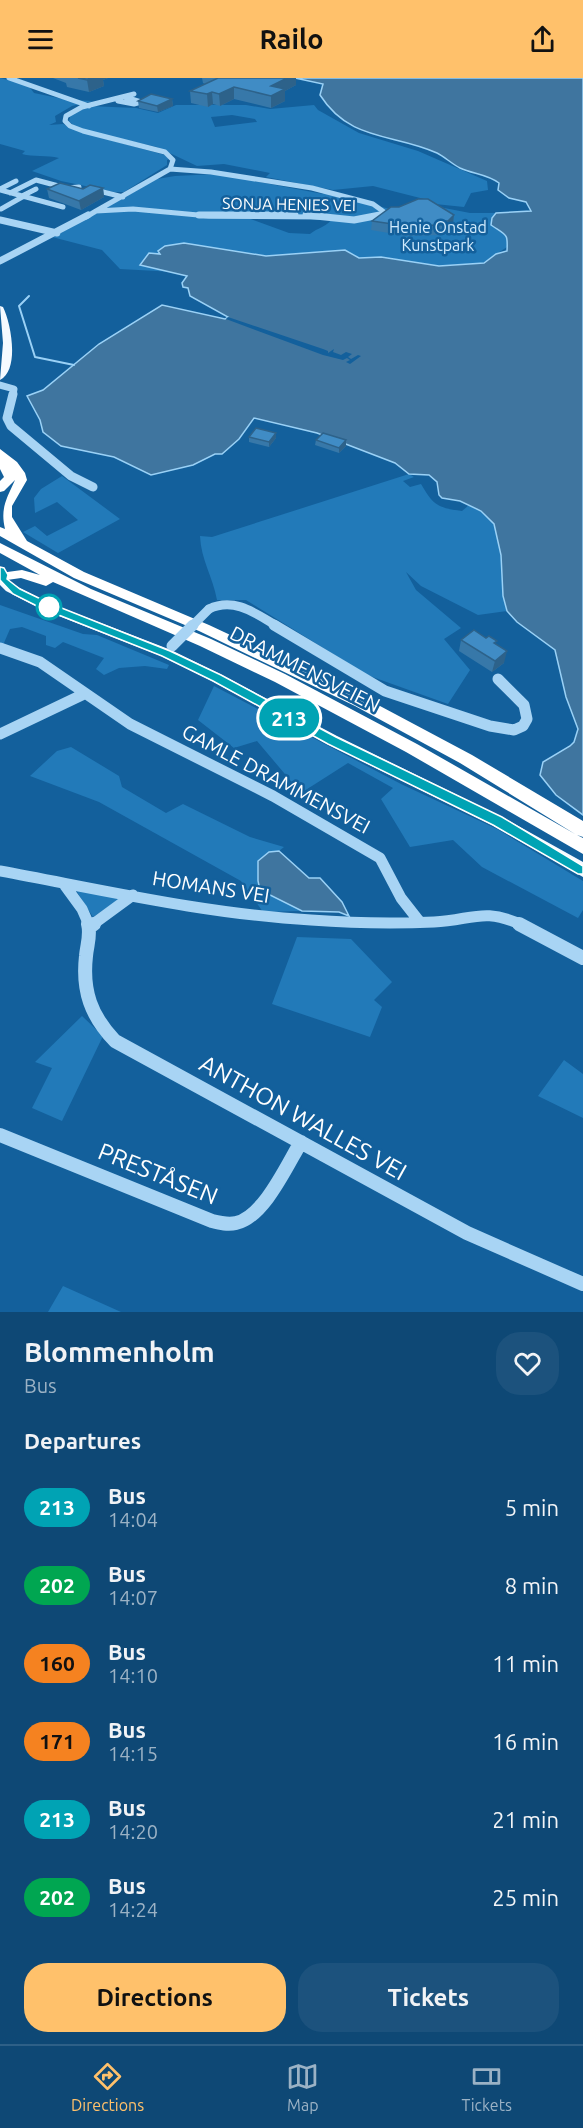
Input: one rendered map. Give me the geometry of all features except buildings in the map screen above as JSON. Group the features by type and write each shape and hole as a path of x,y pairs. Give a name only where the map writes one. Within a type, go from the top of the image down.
{"highway":[{"path":"0,452 20,471 20,482 9,501 6,517 15,533 30,550"},
{"path":"0,462 8,470 10,477 0,488"},
{"name":"DRAMMENSVEIEN","path":"0,531 30,550 79,575 242,645 360,702 457,754 583,830"},
{"name":"DRAMMENSVEIEN","path":"0,547 42,571 232,655 354,716 583,847"},
{"path":"1,580 22,574 30,575 88,601 112,603"}],"main road":[{"path":"0,309 6,324 9,342 0,378"},
{"path":"1,580 45,606 110,631 169,650 332,741 470,807 583,870"}],"street":[{"path":"9,78 89,106"},
{"path":"134,94 69,113 65,118 67,124 83,131 158,150 172,159 173,164 170,169"},
{"path":"103,103 119,101 135,104 141,102 124,97"},
{"name":"SONJA HENIES VEI","path":"0,261 96,212 170,169 211,172 312,188 373,204 383,210 381,216 354,220 305,215 209,216 133,209 96,212"},
{"path":"0,190 15,182 2,180"},
{"path":"0,199 36,180 79,186 123,196"},
{"path":"49,192 60,184"},
{"path":"1,208 36,189"},
{"path":"0,190 63,207"},
{"path":"36,200 42,196"},
{"path":"1,208 15,212"},
{"path":"0,220 57,233"},
{"path":"0,385 15,388 7,418 11,426 71,476 93,487"},
{"path":"169,650 209,609 220,604 245,607 358,676 410,701 490,726 514,730 523,726 527,719 524,705 498,679"},
{"name":"GAMLE DRAMMENSVEI","path":"0,648 40,662 130,724 273,796 369,850 380,858 401,898 418,921"},
{"path":"0,734 84,694"},
{"name":"HOMANS VEI","path":"0,871 132,895 294,919 391,923 418,921"},
{"path":"63,883 80,905 90,927 132,895"},
{"path":"418,921 443,921 481,914 492,915 540,935 583,958"},
{"name":"ANTHON WALLES VEI","path":"90,927 84,973 88,1007 100,1027 116,1041 467,1233 583,1284"},
{"name":"PRESTÅSEN","path":"0,1136 227,1225 242,1221 255,1210 273,1188 301,1142"}],"green space":[{"path":"0,78 28,85 34,93 68,100 93,101 72,106 55,116 56,122 49,125 63,124 84,133 165,155 169,159 167,165 124,192 61,181 32,171 59,158 22,154 25,151 0,144"},
{"name":"Henie Onstad Kunstpark","path":"176,105 246,105 270,109 314,105 318,110 359,133 418,151 487,181 488,190 471,193 464,207 435,204 434,206 470,213 496,213 491,224 507,236 507,247 483,263 439,266 381,257 359,258 344,250 266,256 183,243 161,255 149,253 140,265 175,272 120,269 102,250 52,237 157,179 175,176 217,174 323,194 322,192 394,210 428,200 373,186 333,190 266,177 270,173 224,164 197,166 157,147 87,131 75,127 69,121 71,114 89,106 136,108 158,113","holes":["232,115 255,119 257,122 215,127 211,117","248,218 332,218 310,234 289,233"]},
{"path":"409,474 414,477 403,481 410,487 421,484 429,497 442,507 462,511 469,505 485,514 492,522 499,540 507,611 478,615 421,586 406,572 416,590 461,628 444,639 470,670 448,704 367,675 246,600 217,600 201,545 200,536 212,537"},
{"path":"62,476 120,519 58,553 23,532 35,526 47,536 78,520 57,502 35,513 34,498 41,489"},
{"path":"0,605 83,634 97,635 169,665 167,669 145,666 119,668 104,675 96,669 104,658 63,642 55,648 46,645 46,636 22,627 10,629 0,652"},
{"path":"214,686 401,784 497,829 583,881 583,910 578,918 482,867 453,840 410,847 381,799 393,788 348,763 301,793 257,741 234,748 198,720"},
{"path":"71,747 119,776 122,787 166,813 183,804 250,837 284,847 279,851 269,852 260,890 302,911 263,912 241,881 99,802 30,776 57,751"},
{"path":"74,887 123,897 93,917"},
{"path":"297,937 351,939 392,982 374,1000 382,1007 370,1037 272,1004"},
{"path":"82,1016 103,1036 62,1121 32,1108 52,1068 35,1062"},
{"path":"564,1060 583,1074 583,1118 538,1096"},
{"path":"63,1286 121,1312 48,1312"}],"shaded area":[{"path":"295,78 583,78 583,815 556,795 540,775 543,762 570,746 574,742 578,729 566,697 555,650 517,622 507,611 503,596 501,555 494,524 481,511 460,501 442,498 439,495 437,482 429,475 409,474 395,463 317,433 254,418 239,439 222,454 215,454 193,465 151,475 114,457 61,446 43,432 40,420 27,396 43,390 99,344 162,305 225,319 228,317 190,296 188,288 183,287 182,283 187,276 140,265 149,253 160,254 158,251 165,246 184,243 266,256 345,250 359,258 381,257 439,266 484,263 496,254 507,251 507,238 491,225 492,218 496,213 531,211 526,202 509,198 498,190 499,183 460,168 437,153 359,129 332,110 320,95 323,84"},
{"path":"279,851 309,878 320,878 342,902 349,916 339,912 302,911 260,890 258,861 269,852"}],"pier":[{"path":"228,317 323,349 328,353 334,349 333,352 341,355 346,352 352,354 348,357 351,359 358,355 361,356 350,364 346,362 350,360 347,358 343,360 323,355 226,319"}],"waterway":[{"path":"29,296 19,306 35,357 74,365"}],"bus line":[{"name":"213","path":"0,570 3,575 2,580 16,592 45,606 166,653 217,678 332,741 413,778 497,821 583,870"}]}
